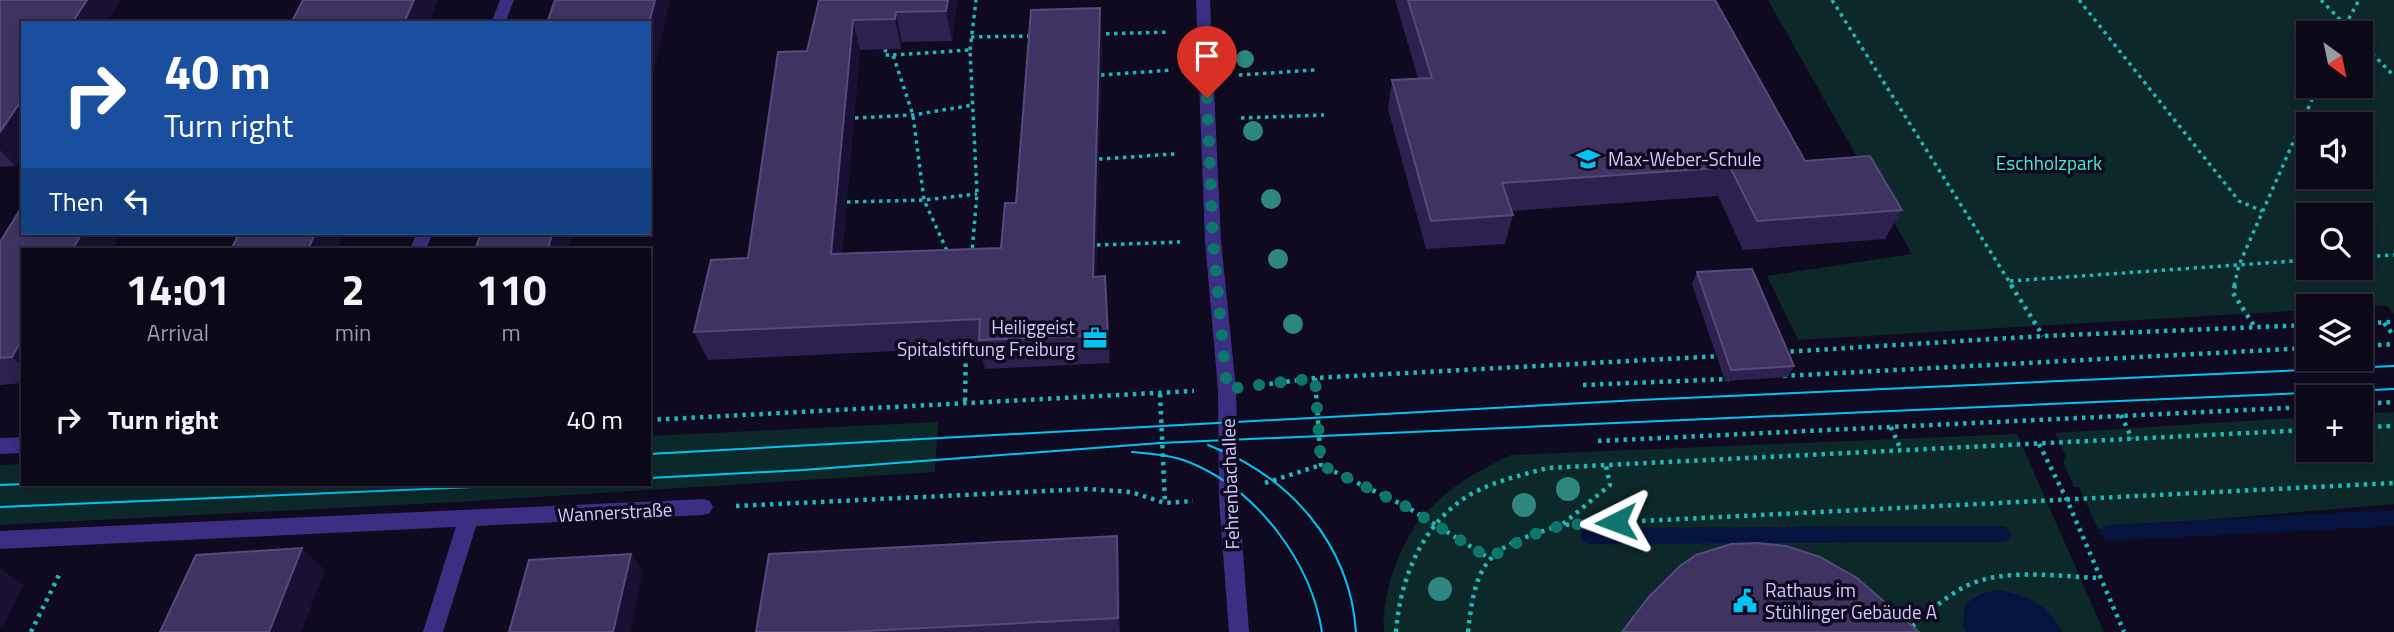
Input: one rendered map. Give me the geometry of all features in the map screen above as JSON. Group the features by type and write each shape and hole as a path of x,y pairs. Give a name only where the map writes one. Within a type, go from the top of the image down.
{"street":[{"path":"499,21 507,0"},
{"name":"Fehrenbachallee","path":"1203,0 1213,241 1227,389 1228,499 1239,632"},
{"path":"0,446 21,445"},
{"name":"Wannerstraße","path":"0,540 703,507"},
{"path":"433,632 468,520"}],"path":[{"path":"971,260 977,194 970,50 976,0"},
{"path":"1832,0 2043,336"},
{"path":"2079,0 2239,201 2262,211"},
{"path":"2320,0 2341,21"},
{"path":"2347,21 2359,0"},
{"path":"1094,34 1204,31"},
{"path":"971,37 1040,36"},
{"path":"886,50 884,55 970,50"},
{"path":"2373,54 2394,76"},
{"path":"893,55 913,115 924,200 951,262"},
{"path":"1101,75 1315,70"},
{"path":"2254,327 2233,293 2239,265 2313,98"},
{"path":"855,118 913,115 973,105"},
{"path":"1209,119 1324,115"},
{"path":"1099,159 1210,152"},
{"path":"847,202 924,200 977,194"},
{"path":"1097,245 1213,241"},
{"path":"2373,256 2394,255"},
{"path":"2010,281 2296,261"},
{"path":"2373,322 2394,322"},
{"path":"2384,322 2394,336"},
{"path":"1768,353 2043,336 2296,325"},
{"path":"965,401 966,337"},
{"path":"2373,345 2394,344"},
{"path":"1770,376 2296,349"},
{"path":"651,420 965,401 1160,394 1315,378 1727,355"},
{"path":"1315,378 1321,465"},
{"path":"1583,385 1742,378"},
{"path":"1160,394 1165,503"},
{"path":"2373,403 2394,402"},
{"path":"1598,441 2296,408"},
{"path":"2121,415 2132,439"},
{"path":"2373,427 2394,426"},
{"path":"1891,427 1901,450"},
{"path":"1396,632 1400,594 1424,540 1436,524 1457,503 1499,482 1547,468 2296,431"},
{"path":"2039,444 2067,500 2124,632"},
{"path":"703,507 1087,489 1131,492 1165,503 1228,499 1273,479 1321,465 1436,524 1489,558"},
{"path":"1562,525 1610,485 1606,466"},
{"path":"1468,632 1471,603 1489,558 1529,536 1562,525 2394,483"},
{"path":"31,632 79,535"},
{"path":"1906,632 1941,603 1976,582 2021,577 2101,578"}],"green space":[{"name":"Eschholzpark","path":"1768,0 2394,0 2394,314 2387,306 2373,306 2373,294 2296,294 2296,311 1798,340 1767,276 1912,254"},
{"path":"2394,412 2394,504 2098,529 2079,487 2074,487 2063,462 2066,457 2055,433 2296,418 2296,462 2373,462 2373,413"},
{"path":"938,422 935,472 455,502 0,525 0,465 21,464 21,486 651,486 651,436"},
{"path":"2017,434 2104,632 1384,632 1385,604 1392,574 1411,532 1438,500 1461,482 1511,455"}],"water":[{"path":"1998,590 2036,603 2063,632 1966,632 1963,625 1965,604 1981,594"}],"building":[{"path":"0,0 87,0 73,21 21,21 21,101 0,132"},
{"path":"303,0 414,0 405,21 292,21"},
{"path":"555,0 655,0 650,21 548,21"},
{"path":"819,0 948,0 946,11 896,12 895,19 853,20 831,254 1001,248 1005,203 1016,203 1031,10 1100,8 1093,277 1105,276 1108,335 979,340 980,319 694,332 711,260 748,258 778,52 807,51"},
{"path":"1408,0 1715,0 1805,161 1870,156 1902,210 1757,221 1730,167 1502,183 1513,215 1431,221 1392,80 1432,78"},
{"path":"21,208 21,235 81,235 73,248 21,248 21,341 12,357 0,358 0,242"},
{"path":"238,235 314,235 309,248 232,248"},
{"path":"480,235 552,235 548,248 476,248"},
{"path":"1752,269 1794,366 1731,370 1697,272"},
{"path":"1117,536 1118,618 846,632 756,632 769,554"},
{"path":"1731,544 1786,546 1820,557 1857,578 1919,632 1622,632 1648,598 1680,566 1696,555"},
{"path":"302,548 269,632 160,632 196,555"},
{"path":"631,554 613,632 509,632 529,560"}],"waterway":[{"path":"2109,533 2394,518"},
{"path":"1589,536 2002,534"}],"tram line":[{"path":"651,454 1639,400 2394,366"},
{"path":"651,478 803,470 1160,443 2394,389"},
{"path":"1208,445 1237,458 1264,475 1289,494 1310,517 1328,542 1342,570 1351,600 1356,632"},
{"path":"1132,452 1191,463 1215,475 1259,510 1278,532 1306,580 1322,632"},
{"path":"0,485 21,484"},
{"path":"0,507 496,486"}],"place":[{"name":"Max-Weber-Schule","path":"1588,159"},
{"name":"Heiliggeist Spitalstiftung Freiburg","path":"1095,338"},
{"name":"Rathaus im Stühlinger Gebäude A","path":"1745,601"}],"route":[{"path":"1207,98 1213,241 1227,389 1315,378 1321,465 1407,507 1489,558 1529,536 1562,525 1616,522"}]}
